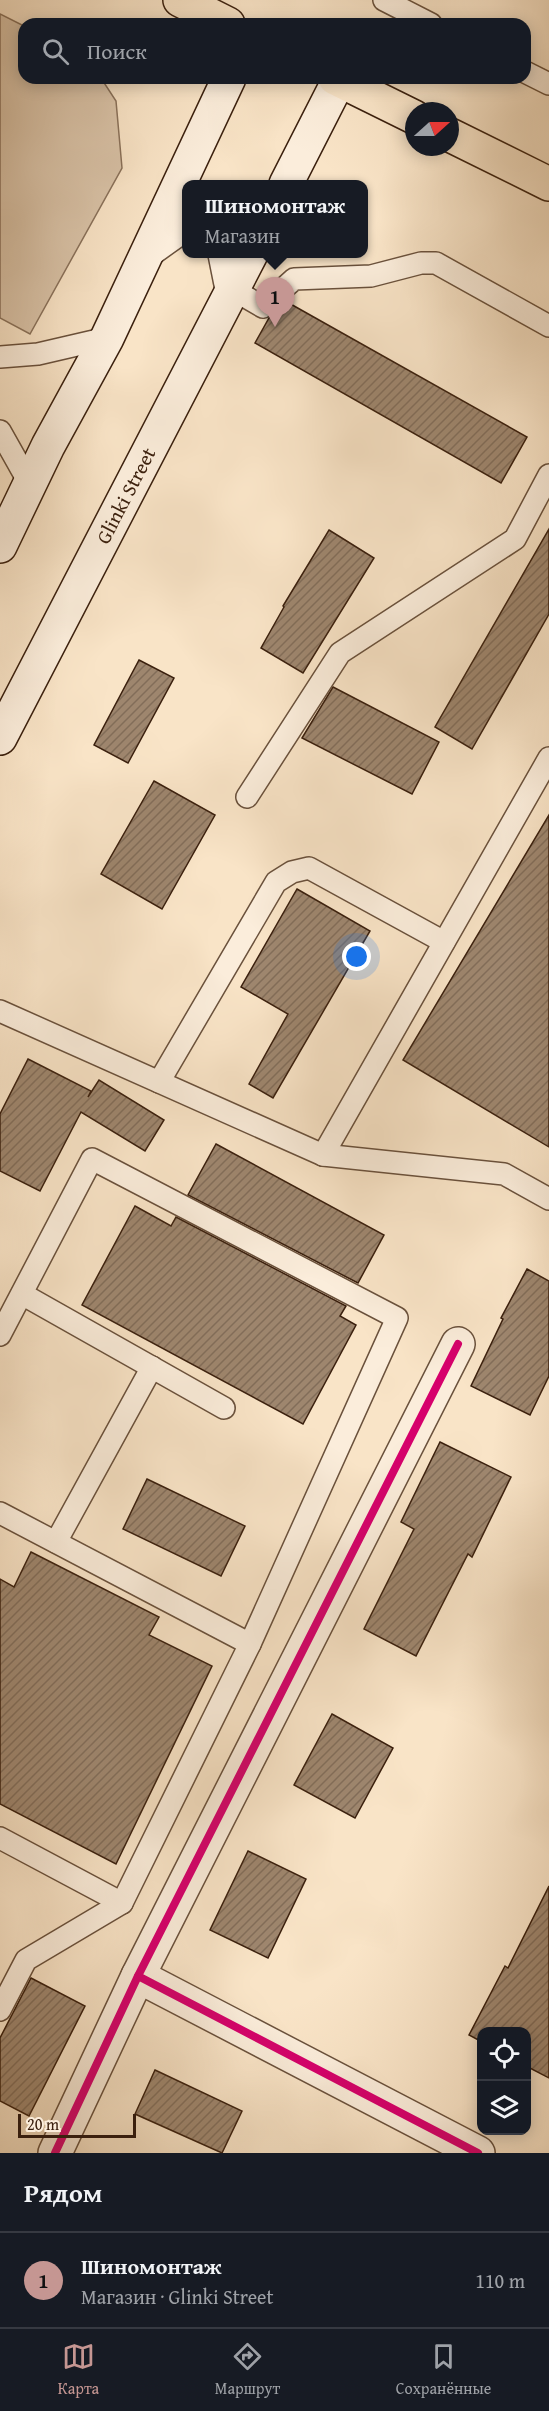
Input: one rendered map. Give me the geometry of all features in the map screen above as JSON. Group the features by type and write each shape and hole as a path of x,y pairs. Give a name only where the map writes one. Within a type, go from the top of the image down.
{"main road":[{"path":"180,0 216,18"},
{"path":"347,84 405,113"},
{"path":"459,139 549,184"}],"street":[{"path":"182,180 226,84"},
{"path":"288,180 335,84"},
{"path":"0,546 48,446 151,248 182,180"},
{"path":"151,248 182,228"},
{"path":"226,258 232,289"},
{"name":"Glinki Street","path":"0,738 248,258"},
{"path":"55,2153 138,1976 459,1344"},
{"path":"138,1976 478,2153"}],"lane":[{"path":"384,0 419,18"},
{"path":"531,75 549,84"},
{"path":"232,289 263,307 294,279 371,276 421,262 436,263 549,326"},
{"path":"0,357 38,354 106,338"},
{"path":"0,431 27,479 20,506"},
{"path":"247,797 340,653 515,539 549,475"},
{"path":"323,1155 549,758"},
{"path":"159,1082 276,882 291,872 309,868 444,942"},
{"path":"0,1011 323,1155 504,1174 549,1199"},
{"path":"0,1335 93,1159 397,1318 250,1644 122,1903 26,1960 0,2010"},
{"path":"22,1294 224,1408"},
{"path":"57,1542 152,1367"},
{"path":"0,1513 250,1644"},
{"path":"0,1838 122,1903"}],"shaded area":[{"path":"0,14 18,23 18,84 105,84 116,101 122,168 30,334 0,318"}],"building":[{"path":"287,302 527,437 501,483 255,343 269,318"},
{"path":"549,529 549,614 472,749 435,727"},
{"path":"329,530 374,558 303,673 261,648 283,606"},
{"path":"139,660 174,678 128,763 94,745"},
{"path":"333,687 439,742 412,794 302,738"},
{"path":"154,781 215,815 162,909 101,874"},
{"path":"549,815 549,1147 403,1060"},
{"path":"297,889 370,931 273,1098 249,1084 288,1014 241,987"},
{"path":"28,1059 91,1091 88,1097 99,1080 164,1120 145,1151 81,1112 40,1191 0,1171 0,1114"},
{"path":"216,1144 384,1235 358,1283 188,1195"},
{"path":"135,1206 171,1226 176,1217 346,1306 340,1316 356,1325 303,1424 82,1305"},
{"path":"527,1269 549,1281 549,1376 530,1415 471,1386 503,1319 501,1318"},
{"path":"440,1442 511,1477 472,1557 468,1554 416,1656 364,1629 414,1529 401,1522"},
{"path":"147,1479 245,1526 221,1576 123,1529"},
{"path":"31,1552 159,1617 149,1635 212,1666 116,1864 0,1804 0,1579 14,1587"},
{"path":"332,1714 393,1748 355,1818 294,1785"},
{"path":"248,1851 306,1879 268,1958 210,1930"},
{"path":"549,1886 549,2078 531,2069 531,2027 477,2027 477,2039 469,2035 505,1966 508,1968"},
{"path":"31,1978 85,2006 29,2116 0,2101 0,2038"},
{"path":"155,2070 242,2111 222,2153 135,2114"}],"cycle path":[{"path":"55,2153 138,1976 458,1344"},
{"path":"138,1976 478,2153"}],"place":[{"name":"Шиномонтаж","path":"275,327"}]}
